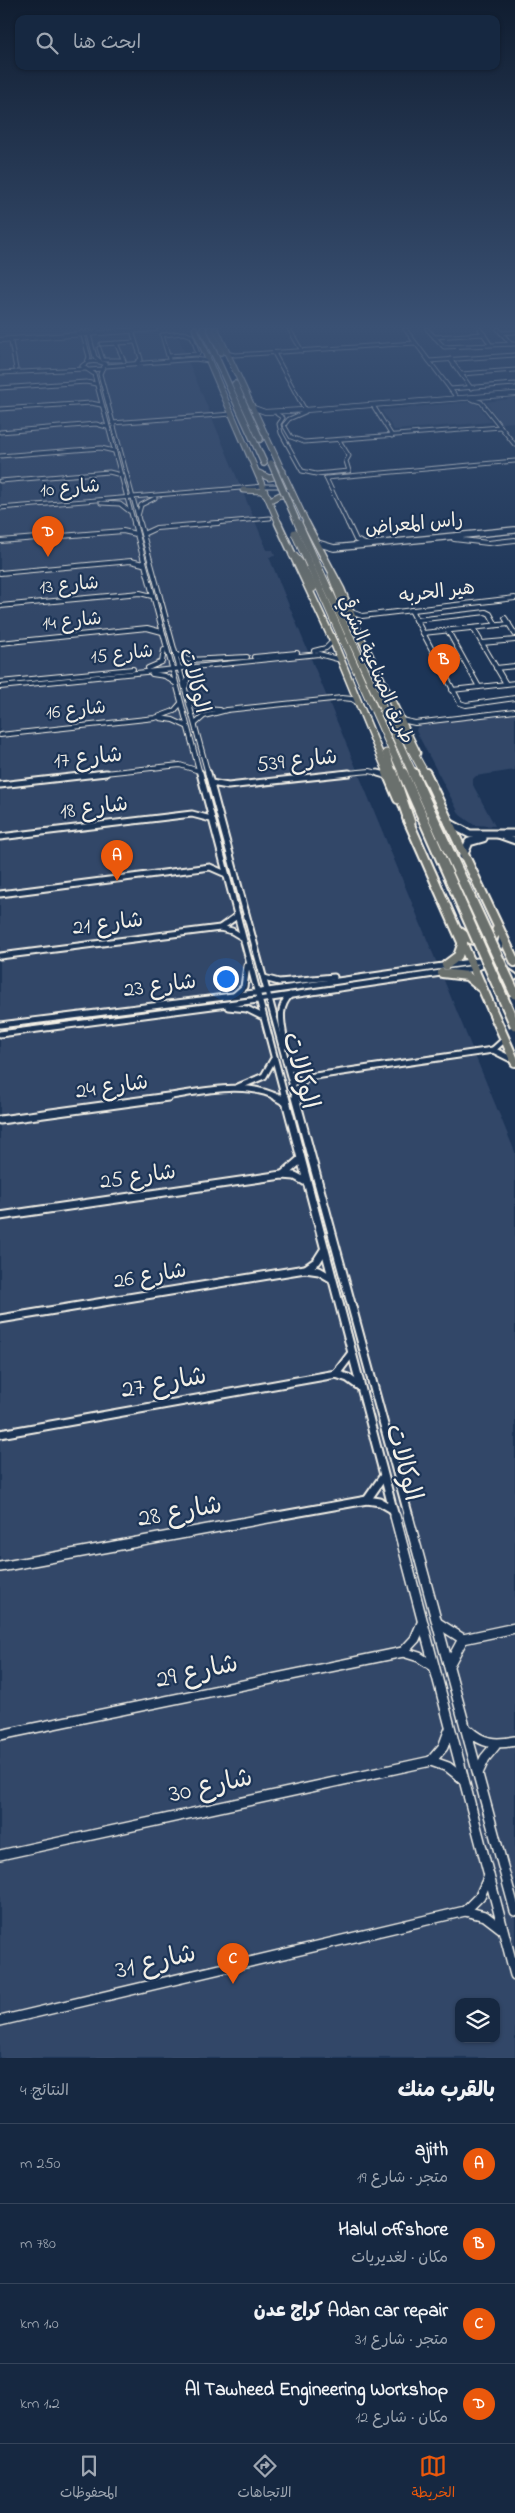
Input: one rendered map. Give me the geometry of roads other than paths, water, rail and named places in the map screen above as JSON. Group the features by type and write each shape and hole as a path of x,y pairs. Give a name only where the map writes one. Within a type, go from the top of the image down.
{"highway":[{"name":"طريق الصناعية الشرقي","path":"247,425 267,463"},
{"name":"طريق الصناعية الشرقي","path":"252,425 314,565 360,656 515,994"},
{"path":"293,555 301,564 322,606 335,624"},
{"name":"طريق الصناعية الشرقي","path":"314,565 335,624 515,1025"},
{"path":"332,574 360,656"},
{"path":"373,686 390,711 429,781"},
{"path":"381,728 387,755 410,823"}],"main road":[{"name":"طريق الصناعية الشرقي","path":"237,425 293,555 333,641 388,776 515,1062"},
{"path":"257,471 264,477 272,478 278,477 283,471 260,425"},
{"name":"طريق الصناعية الشرقي","path":"283,471 324,560 341,589 448,822 515,962"},
{"path":"250,487 258,483 260,477"},
{"path":"243,490 258,491 269,498 280,495 294,496"},
{"path":"457,928 467,938 479,942 493,938 498,927"},
{"path":"444,969 463,950 463,942"},
{"path":"444,969 472,978 486,995 495,983 506,982 515,985"}],"street":[{"path":"0,432 84,425"},
{"path":"100,425 107,427"},
{"name":"الوكالات","path":"113,425 212,782 478,1773 512,1890 515,1911"},
{"path":"279,425 281,433 299,468 326,478 515,461"},
{"path":"285,425 285,430 292,438 308,442 501,427 515,444"},
{"path":"385,425 392,436"},
{"name":"الوكالات","path":"107,427 172,667 237,916 256,997 515,1975"},
{"path":"313,474 350,470 346,461 349,456 340,440"},
{"path":"101,448 112,442"},
{"path":"0,456 101,448 114,451"},
{"path":"0,481 109,472 118,467"},
{"path":"102,500 119,494 121,477 109,472"},
{"path":"326,478 356,540 365,544"},
{"path":"278,486 287,479"},
{"name":"شارع 10","path":"0,510 278,486 294,496"},
{"name":"شارع 10","path":"133,499 264,487"},
{"name":"شارع 10","path":"131,490 141,494 173,494"},
{"path":"138,516 141,505 155,498"},
{"name":"شارع 10","path":"94,504 127,499"},
{"name":"شارع 10","path":"0,510 120,504 130,512"},
{"path":"143,534 156,528 270,518"},
{"path":"139,523 156,528"},
{"path":"123,531 133,525"},
{"path":"0,541 123,531 136,534"},
{"name":"راس المعراض","path":"316,543 330,548 352,547 515,532"},
{"name":"راس المعراض","path":"324,560 325,555 330,551 365,544 515,532"},
{"name":"راس المعراض","path":"454,539 488,543 515,540"},
{"path":"352,547 356,540"},
{"path":"0,573 131,561 142,556"},
{"path":"131,561 143,564"},
{"name":"شارع 13","path":"140,593 150,588"},
{"name":"شارع 13","path":"0,606 140,593 152,596"},
{"name":"هير الحربه","path":"351,612 362,616 514,599"},
{"path":"411,610 459,703 464,705 515,698"},
{"path":"416,620 486,612 490,614 496,625"},
{"path":"355,622 362,616"},
{"path":"505,618 515,634"},
{"name":"شارع 14","path":"147,628 159,622"},
{"path":"423,633 509,624"},
{"name":"شارع 14","path":"0,642 147,628 162,632"},
{"path":"473,628 506,684"},
{"path":"448,631 479,687"},
{"path":"482,643 515,640"},
{"name":"شارع 15","path":"0,687 130,674 179,666 318,651 326,648 333,641"},
{"name":"الوكالات","path":"148,668 164,659 165,642"},
{"name":"شارع 15","path":"176,654 189,660 246,658"},
{"name":"شارع 15","path":"179,666 199,666 318,654 329,655 341,660"},
{"name":"الوكالات","path":"186,688 189,672 199,666"},
{"path":"496,668 515,666"},
{"name":"شارع 15","path":"0,682 172,667"},
{"name":"شارع 15","path":"130,674 161,675 176,684"},
{"path":"452,690 515,683"},
{"path":"342,698 351,694 353,688"},
{"path":"190,702 203,710 227,710 342,698 352,699 360,704"},
{"name":"شارع 16","path":"155,718 174,711 181,703"},
{"path":"196,724 204,716 227,710"},
{"path":"401,720 412,723 515,710"},
{"name":"شارع 16","path":"0,735 155,718 173,720 186,726"},
{"path":"407,732 412,723"},
{"name":"شارع 17","path":"180,765 189,761 195,755"},
{"name":"شارع 539","path":"370,771 383,762"},
{"name":"شارع 17","path":"0,785 180,765 199,771"},
{"name":"شارع 539","path":"212,782 228,786 370,771 388,776"},
{"name":"شارع 539","path":"215,795 228,786"},
{"name":"شارع 18","path":"0,837 192,814 202,810 207,803"},
{"name":"شارع 18","path":"192,814 211,819"},
{"path":"448,822 466,834 515,834"},
{"path":"464,856 469,842 494,835 515,840"},
{"path":"210,868 221,858"},
{"path":"0,894 210,868 226,874"},
{"name":"شارع 21","path":"0,956 220,928 230,923 237,916"},
{"path":"220,928 242,938"},
{"path":"489,962 500,950 502,936"},
{"name":"الوكالات","path":"232,996 244,987 248,962"},
{"name":"شارع 23","path":"268,995 290,995 489,962 505,969 515,977"},
{"name":"شارع 23","path":"264,978 280,982 444,969"},
{"name":"شارع 23","path":"0,1034 210,1007 354,977"},
{"name":"الوكالات","path":"285,1056 285,1032 280,1009 283,1001 290,995"},
{"name":"شارع 23","path":"0,1025 232,996 256,997"},
{"name":"شارع 23","path":"210,1007 247,1008 262,1016"},
{"path":"294,1092 300,1083 308,1077 493,1050 505,1039"},
{"path":"493,1050 515,1062"},
{"name":"شارع 24","path":"228,1090 263,1079 269,1071 273,1059"},
{"path":"288,1066 308,1077"},
{"name":"شارع 24","path":"0,1120 228,1090 264,1090 284,1101"},
{"path":"282,1175 293,1168 300,1160"},
{"name":"شارع 25","path":"0,1216 282,1175 295,1176 306,1182"},
{"path":"305,1269 317,1261 324,1250"},
{"name":"شارع 26","path":"0,1319 305,1269 319,1271 331,1278"},
{"path":"351,1354 336,1374 348,1378 359,1386"},
{"name":"شارع 27","path":"0,1434 336,1374"},
{"path":"367,1500 383,1477"},
{"name":"شارع 28","path":"0,1567 367,1500 380,1502 392,1509"},
{"path":"422,1622 415,1639 403,1652 419,1657 433,1666"},
{"path":"438,1623 463,1639 515,1628"},
{"path":"449,1664 463,1639"},
{"name":"شارع 29","path":"0,1734 403,1652"},
{"path":"466,1728 479,1740 495,1746 515,1741"},
{"path":"450,1730 443,1747 431,1761 448,1767 463,1779"},
{"path":"478,1773 485,1758 495,1746"},
{"name":"شارع 30","path":"0,1855 431,1761"},
{"path":"489,1876 480,1896 466,1911 485,1916 503,1930"},
{"name":"شارع 31","path":"1,2022 466,1911"}],"place":[{"name":"Al Tawheed Engineering Workshop","path":"48,557"},
{"name":"Halul offshore","path":"444,685"},
{"name":"ajith","path":"117,881"},
{"name":"Adan car repair كراج عدن","path":"233,1984"}]}
